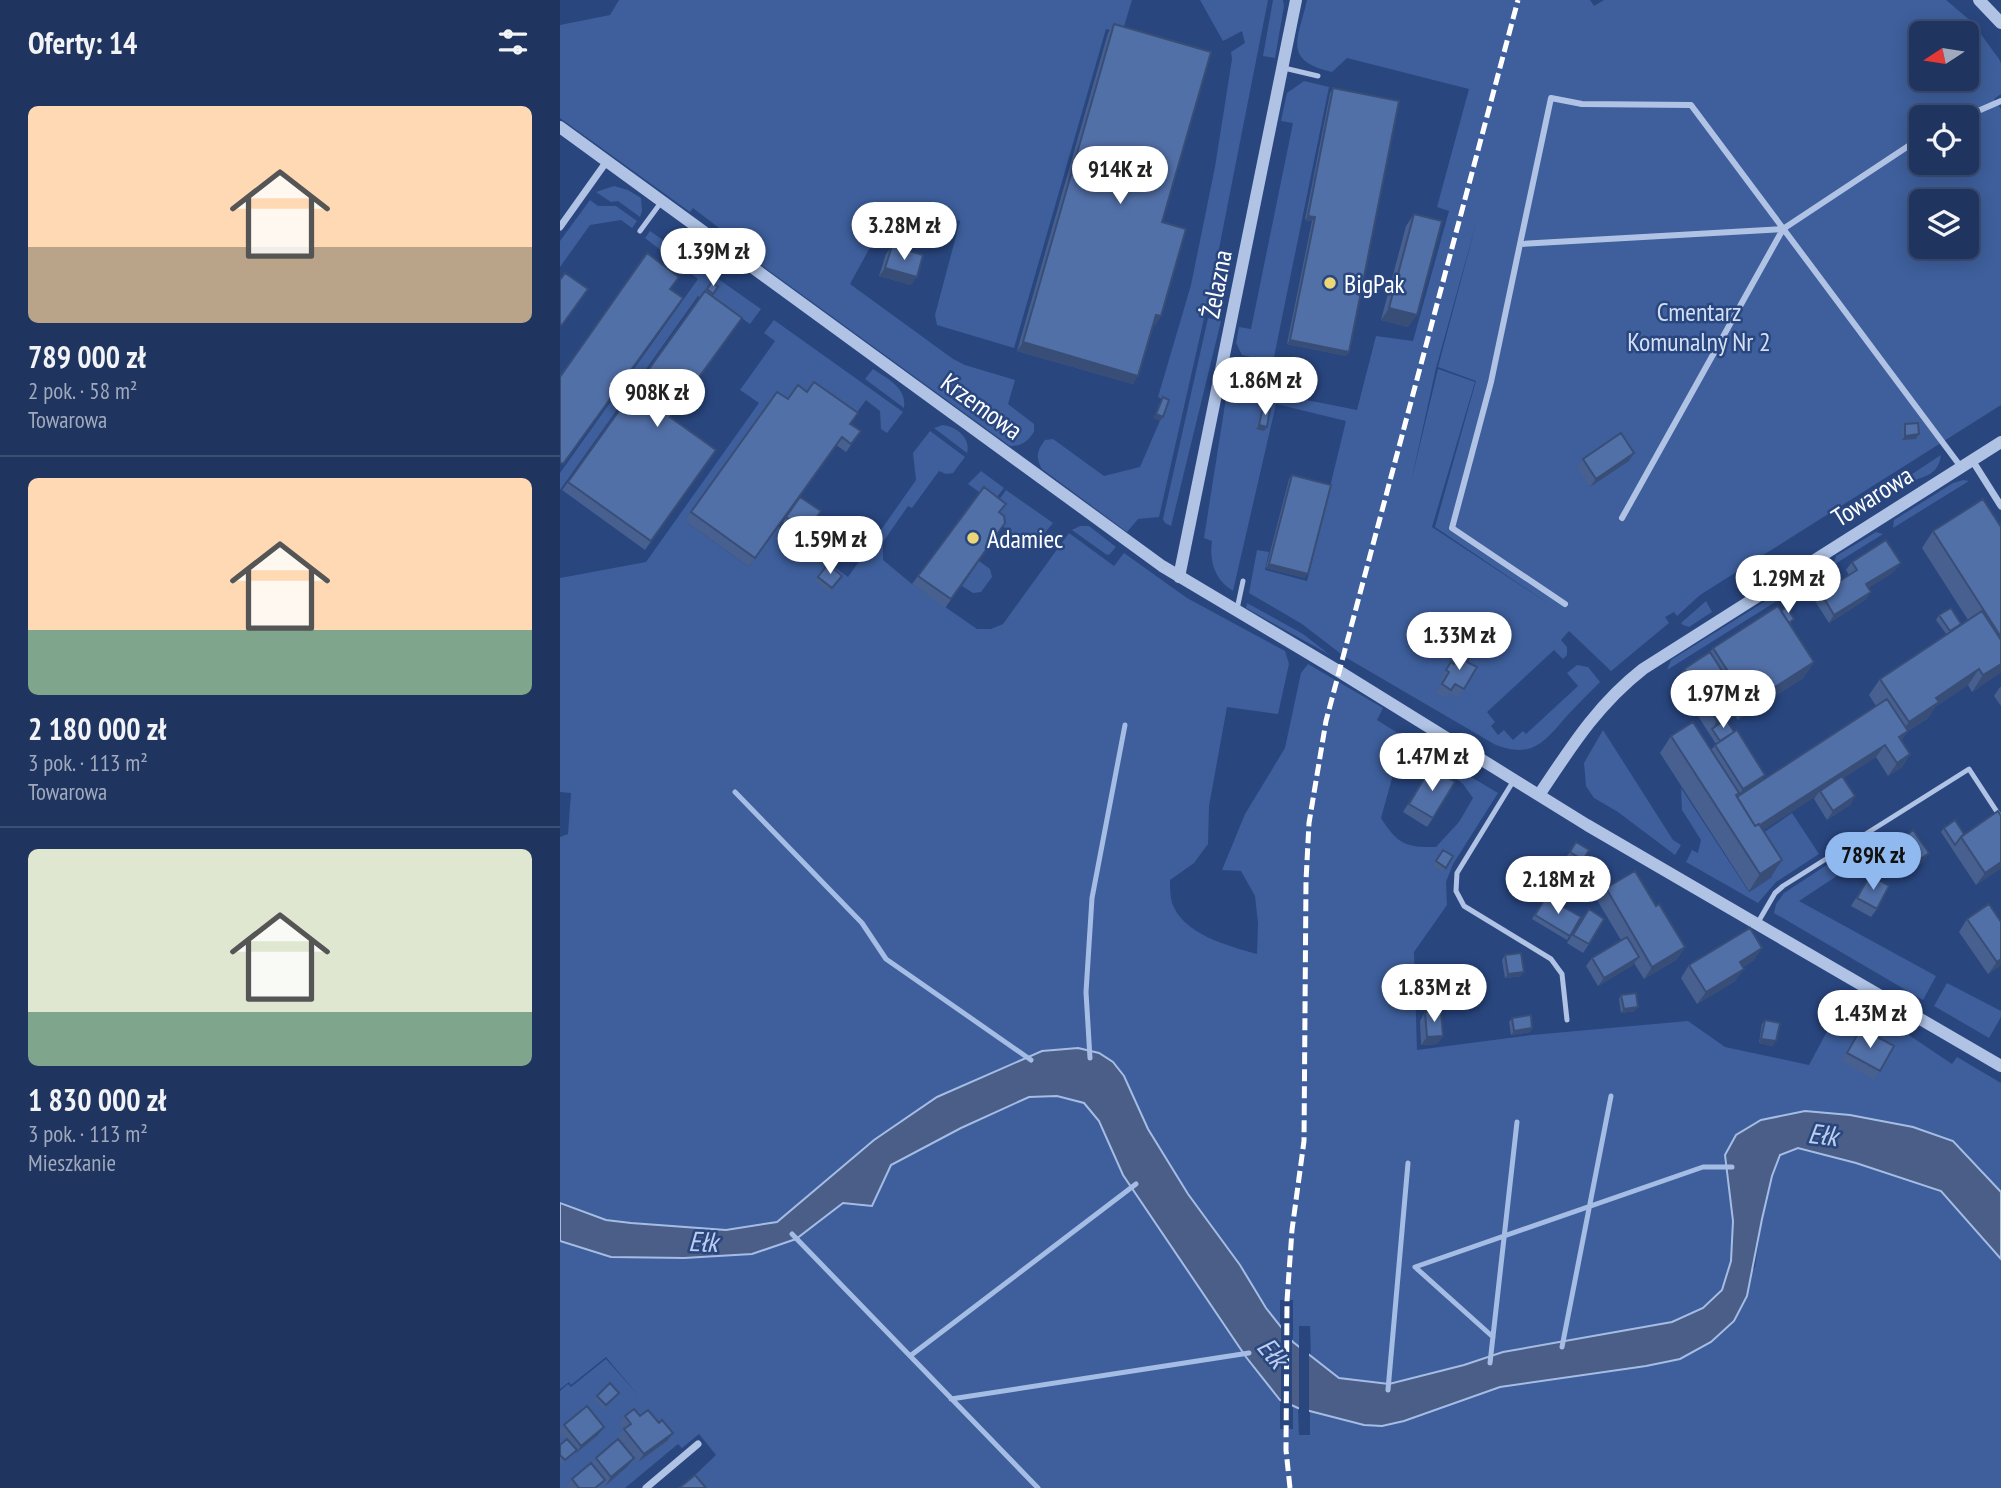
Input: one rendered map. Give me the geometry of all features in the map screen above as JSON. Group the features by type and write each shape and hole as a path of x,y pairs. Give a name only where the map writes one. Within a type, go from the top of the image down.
{"street":[{"name":"Żelazna","path":"1180,578 1296,0"},
{"path":"1979,0 2001,23"},
{"path":"1565,604 1452,528 1492,382 1551,98 1582,104 1691,105 1783,229 2001,506"},
{"path":"1979,111 2001,101"},
{"name":"Krzemowa","path":"560,127 1180,578 1340,672 1514,780"},
{"path":"1622,518 1783,229 1909,146"},
{"path":"560,227 607,161"},
{"path":"1520,244 1783,229"},
{"name":"Towarowa","path":"1539,795 1593,715 1643,669 2001,442"},
{"path":"1514,780 2001,1066"},
{"path":"646,1488 698,1444"}],"lane":[{"path":"1283,68 1318,76"},
{"path":"640,231 662,201"},
{"path":"1223,360 1261,368"},
{"path":"1236,612 1243,581"},
{"path":"1757,924 1783,886 1969,769 2001,818"},
{"path":"1514,780 1457,873 1456,891 1464,906 1552,959 1562,974 1567,1020"}],"green space":[{"path":"619,0 1132,0 1122,33 1106,29 1014,348 937,325 935,315 960,221 895,202 850,284 953,359 1015,380 1008,404 1034,424 1034,432 1026,441 1010,446 720,235 723,231 693,208 690,212 560,118 560,25 610,15"},
{"path":"1200,0 1268,0 1214,274 1159,517 1138,519 1127,532 1042,469 1038,454 1045,440 1053,439 1104,476 1140,467 1168,402 1158,397 1191,285 1215,167 1231,52 1245,43 1242,31 1223,41"},
{"path":"1273,0 1283,0 1284,6 1275,58 1263,56"},
{"name":"Cmentarz Komunalny Nr 2","path":"1307,0 1590,0 1594,6 1604,0 1946,0 1971,21 1909,21 1909,91 1979,91 1979,32 2001,63 2001,94 1994,99 2001,109 2001,405 1700,595 1677,616 1674,612 1665,617 1669,623 1611,671 1569,631 1561,640 1567,647 1567,655 1563,659 1554,650 1487,712 1495,722 1491,726 1498,735 1504,730 1513,740 1523,731 1526,734 1578,686 1567,673 1577,665 1588,667 1600,682 1542,742 1517,750 1494,744 1345,657 1302,624 1249,593 1257,550 1269,552 1265,570 1307,581 1346,421 1276,404 1233,591 1218,576 1211,556 1212,541 1204,538 1229,379 1239,371 1259,375 1256,390 1357,410 1376,336 1413,341 1449,211 1437,207 1469,89 1347,58 1332,72 1306,61 1297,46","holes":["1477,220 1438,367 1476,381 1435,527 1552,606 1432,527 1475,382 1438,369 1411,482 1436,368"]},
{"path":"1304,81 1329,87 1273,362 1242,355 1236,343 1239,327 1251,329 1293,123 1281,121 1287,93"},
{"path":"614,186 641,198 640,217 618,201 611,202 596,192"},
{"path":"590,200 598,206 616,206 637,221 632,228 621,220 590,225 560,267 560,241"},
{"path":"650,231 761,309 750,324 723,305 719,310 698,296 560,490 560,473 698,279 645,238"},
{"path":"1208,318 1221,321 1171,526 1163,519"},
{"path":"774,320 903,412 887,433 881,429 880,411 866,400 855,415 802,400 782,408 685,521 749,567 778,526 848,577 916,480 913,453 930,431 965,457 953,473 939,471 912,508 908,506 883,542 883,560 912,584 977,629 991,629 1003,624 1069,533 1114,566 1124,553 1187,598 1285,651 1289,664 1278,714 1227,707 1209,806 1208,844 1194,863 1170,880 1172,903 1178,914 1196,931 1220,943 1257,954 1255,896 1241,871 1222,870 1245,814 1285,748 1301,673 1308,664 1383,708 1377,720 1409,740 1394,771 1381,818 1397,838 1409,845 1436,847 1459,822 1473,798 1463,784 1423,753 1424,749 1498,793 1453,864 1446,882 1447,905 1414,952 1417,1050 1532,1035 1688,1021 1725,1047 1809,1065 1845,998 1894,1025 1952,1064 1957,1057 2001,1083 2001,1192 1953,1141 1913,1127 1850,1115 1805,1111 1725,1154 1733,1221 1731,1261 1722,1290 1703,1308 1672,1322 1503,1352 1389,1384 1339,1378 1311,1357 1310,1326 1299,1326 1299,1347 1293,1342 1293,1300 1280,1300 1280,1328 1240,1265 1188,1194 1148,1129 1136,1102 1042,1051 937,1097 874,1140 777,1222 726,1230 608,1223 560,1203 560,837 568,834 571,793 560,792 560,578 646,562 759,403 740,390 775,341 764,333"},
{"path":"873,369 890,380 903,395 904,408 865,379"},
{"path":"943,425 962,434 967,443 967,453 934,428"},
{"path":"1941,455 1937,467 1930,474 1909,482 1906,478"},
{"path":"981,471 1004,488 993,502 968,484"},
{"path":"1969,481 1893,528 1894,520 1953,483"},
{"path":"1006,490 1053,523 1034,546 1026,544 995,520 1000,512 994,507"},
{"path":"1089,526 1116,547 1107,555 1072,530"},
{"path":"1876,532 1883,534 1834,563 1836,556"},
{"path":"979,561 990,569 992,577 981,592 973,593 962,586"},
{"path":"1778,595 1783,597 1667,670 1671,660"},
{"path":"1706,601 1712,612 1689,627 1681,623"},
{"path":"1247,603 1303,634 1330,655 1246,608"},
{"path":"1603,730 1673,840 1681,845 1675,855 1618,812 1594,798 1586,786 1584,763"},
{"path":"1681,788 1749,892 1772,877 1750,842 1792,813 1819,854 1776,882 1758,903 1686,862 1692,850 1698,853 1701,840 1682,810"},
{"path":"1871,836 1879,848 1799,901 1936,976 1923,1000 1774,913 1776,904 1784,893"},
{"path":"1947,983 2001,1011 2001,1017 1989,1038 1934,1006"},
{"path":"1057,1096 1084,1103 1099,1121 1123,1175 1246,1357 1280,1400 1280,1429 1293,1429 1293,1405 1298,1408 1299,1435 1310,1435 1310,1410 1364,1425 1382,1426 1404,1421 1500,1387 1680,1359 1755,1267 1772,1176 1780,1155 1798,1148 1856,1163 1941,1191 2001,1259 2001,1488 707,1488 695,1475 716,1455 699,1434 682,1448 678,1444 625,1488 560,1488 560,1391 568,1384 571,1387 606,1359 638,1395 606,1357 571,1385 569,1382 560,1389 560,1241 611,1257 684,1258 752,1254 796,1239 843,1203 872,1206 891,1165 961,1128 1029,1097"}],"water":[{"name":"Ełk","path":"1078,1048 1099,1053 1113,1062 1124,1076 1148,1129 1188,1194 1240,1265 1266,1308 1293,1342 1339,1378 1389,1384 1503,1352 1672,1322 1703,1308 1722,1290 1731,1261 1733,1221 1725,1155 1736,1135 1761,1120 1805,1111 1850,1115 1913,1127 1953,1141 2001,1192 2001,1259 1941,1191 1856,1163 1798,1148 1780,1155 1772,1176 1747,1296 1734,1321 1711,1342 1680,1359 1500,1387 1404,1421 1382,1426 1364,1425 1298,1408 1280,1400 1246,1357 1123,1175 1099,1121 1084,1103 1057,1096 1029,1097 961,1128 891,1165 872,1206 843,1203 796,1239 752,1254 684,1258 611,1257 560,1241 560,1203 606,1220 631,1223 726,1230 777,1222 874,1140 937,1097 1042,1051"}],"pier":[{"path":"1281,1323 1292,1337 1292,1409 1281,1404"},
{"path":"1299,1343 1309,1351 1309,1413 1299,1411"}],"building":[{"path":"1114,24 1211,52 1162,222 1186,229 1161,316 1156,315 1138,376 1023,342"},
{"name":"BigPak","path":"1333,88 1399,101 1349,352 1290,340 1315,217 1308,216"},
{"path":"1414,214 1442,221 1417,315 1389,308"},
{"path":"892,246 923,255 917,277 885,268"},
{"path":"647,253 679,277 670,289 683,298 563,464 560,462 560,377"},
{"path":"565,273 588,289 562,325 560,280"},
{"path":"712,282 718,287 713,294 707,289"},
{"path":"705,291 742,318 670,417 716,450 651,541 568,482"},
{"path":"814,382 858,413 850,424 861,431 851,444 842,437 755,558 691,512 777,392 788,399 798,385 807,392"},
{"path":"1163,397 1169,400 1163,417 1156,414"},
{"path":"1263,407 1270,409 1267,427 1259,425"},
{"path":"1918,423 1919,434 1905,436 1905,424"},
{"path":"1621,433 1634,453 1596,479 1583,459"},
{"path":"1292,475 1331,485 1308,574 1269,564"},
{"path":"984,487 1006,504 999,512 1004,516 1005,523 951,599 918,576"},
{"path":"800,497 821,511 806,532 786,517"},
{"path":"1983,499 2001,527 2001,637 1933,531"},
{"path":"1886,540 1901,563 1866,584 1871,592 1834,615 1821,593 1857,570 1852,562"},
{"path":"828,564 842,576 832,588 818,577"},
{"path":"1778,606 1814,662 1749,704 1713,648"},
{"path":"1787,607 1794,619 1789,623 1781,611"},
{"path":"1951,608 1961,624 1950,631 1939,615"},
{"path":"1982,611 2001,640 2001,664 1983,675 1979,669 1936,698 1939,702 1909,722 1880,679"},
{"path":"1461,651 1470,656 1467,662 1477,667 1464,689 1455,684 1451,690 1442,684 1449,672 1446,670 1451,662 1454,664"},
{"path":"1710,652 1743,704 1717,721 1684,669"},
{"path":"1887,699 1908,731 1899,737 1910,754 1897,763 1885,745 1755,826 1737,797"},
{"path":"1726,719 1734,732 1720,741 1712,729"},
{"path":"1693,722 1739,793 1736,795 1755,826 1759,824 1782,860 1760,874 1671,736"},
{"path":"1737,730 1765,775 1743,789 1715,745"},
{"path":"1431,767 1455,782 1433,818 1409,804"},
{"path":"1842,776 1855,796 1833,811 1820,791"},
{"path":"1998,811 2001,816 2001,862 1985,873 1961,837"},
{"path":"1955,820 1964,834 1955,845 1944,828"},
{"path":"1913,830 1929,853 1911,866 1895,844"},
{"path":"1576,842 1589,850 1583,860 1570,852"},
{"path":"1443,850 1453,856 1446,868 1436,861"},
{"path":"1635,871 1685,947 1652,967 1606,888"},
{"path":"1870,875 1889,886 1877,909 1857,898"},
{"path":"1546,897 1581,917 1570,936 1535,915"},
{"path":"1989,904 2001,922 2001,959 1997,962 1967,919"},
{"path":"1589,909 1604,919 1589,944 1573,935"},
{"path":"1750,928 1762,948 1740,962 1744,969 1706,992 1689,965"},
{"path":"1627,937 1639,957 1604,978 1592,958"},
{"path":"1521,953 1524,972 1508,974 1505,955"},
{"path":"1636,993 1638,1007 1624,1009 1621,995"},
{"path":"1441,1011 1443,1036 1427,1037 1425,1012"},
{"path":"1531,1015 1532,1028 1514,1031 1512,1018"},
{"path":"1765,1020 1780,1023 1776,1041 1761,1039"},
{"path":"1861,1028 1894,1046 1880,1071 1847,1053"},
{"path":"610,1383 619,1393 606,1405 597,1396"},
{"path":"587,1406 604,1427 581,1446 564,1425"},
{"path":"634,1409 640,1416 648,1410 659,1423 662,1420 673,1433 644,1454 624,1429 631,1424 625,1416"},
{"path":"567,1439 577,1450 565,1460 560,1455 560,1445"},
{"path":"618,1439 634,1458 611,1477 596,1458"},
{"path":"591,1463 605,1480 595,1488 579,1488 572,1479"},
{"path":"695,1475 706,1488 679,1488"}],"waterway":[{"path":"1090,1058 1086,992 1092,898 1125,725"},
{"path":"735,792 862,923 886,959 1031,1060"},
{"path":"1562,1347 1611,1096"},
{"path":"1490,1363 1517,1122"},
{"path":"1388,1390 1408,1163"},
{"path":"1493,1337 1415,1267 1703,1167 1732,1167"},
{"path":"910,1356 1136,1184"},
{"path":"792,1234 1038,1488"},
{"name":"Ełk","path":"951,1399 1249,1353"}],"railway":[{"path":"1290,1488 1286,1450 1287,1301 1292,1230 1304,1141 1309,823 1326,721 1518,0"}],"place":[{"name":"BigPak","path":"1330,283"},
{"name":"Adamiec","path":"973,538"}]}
